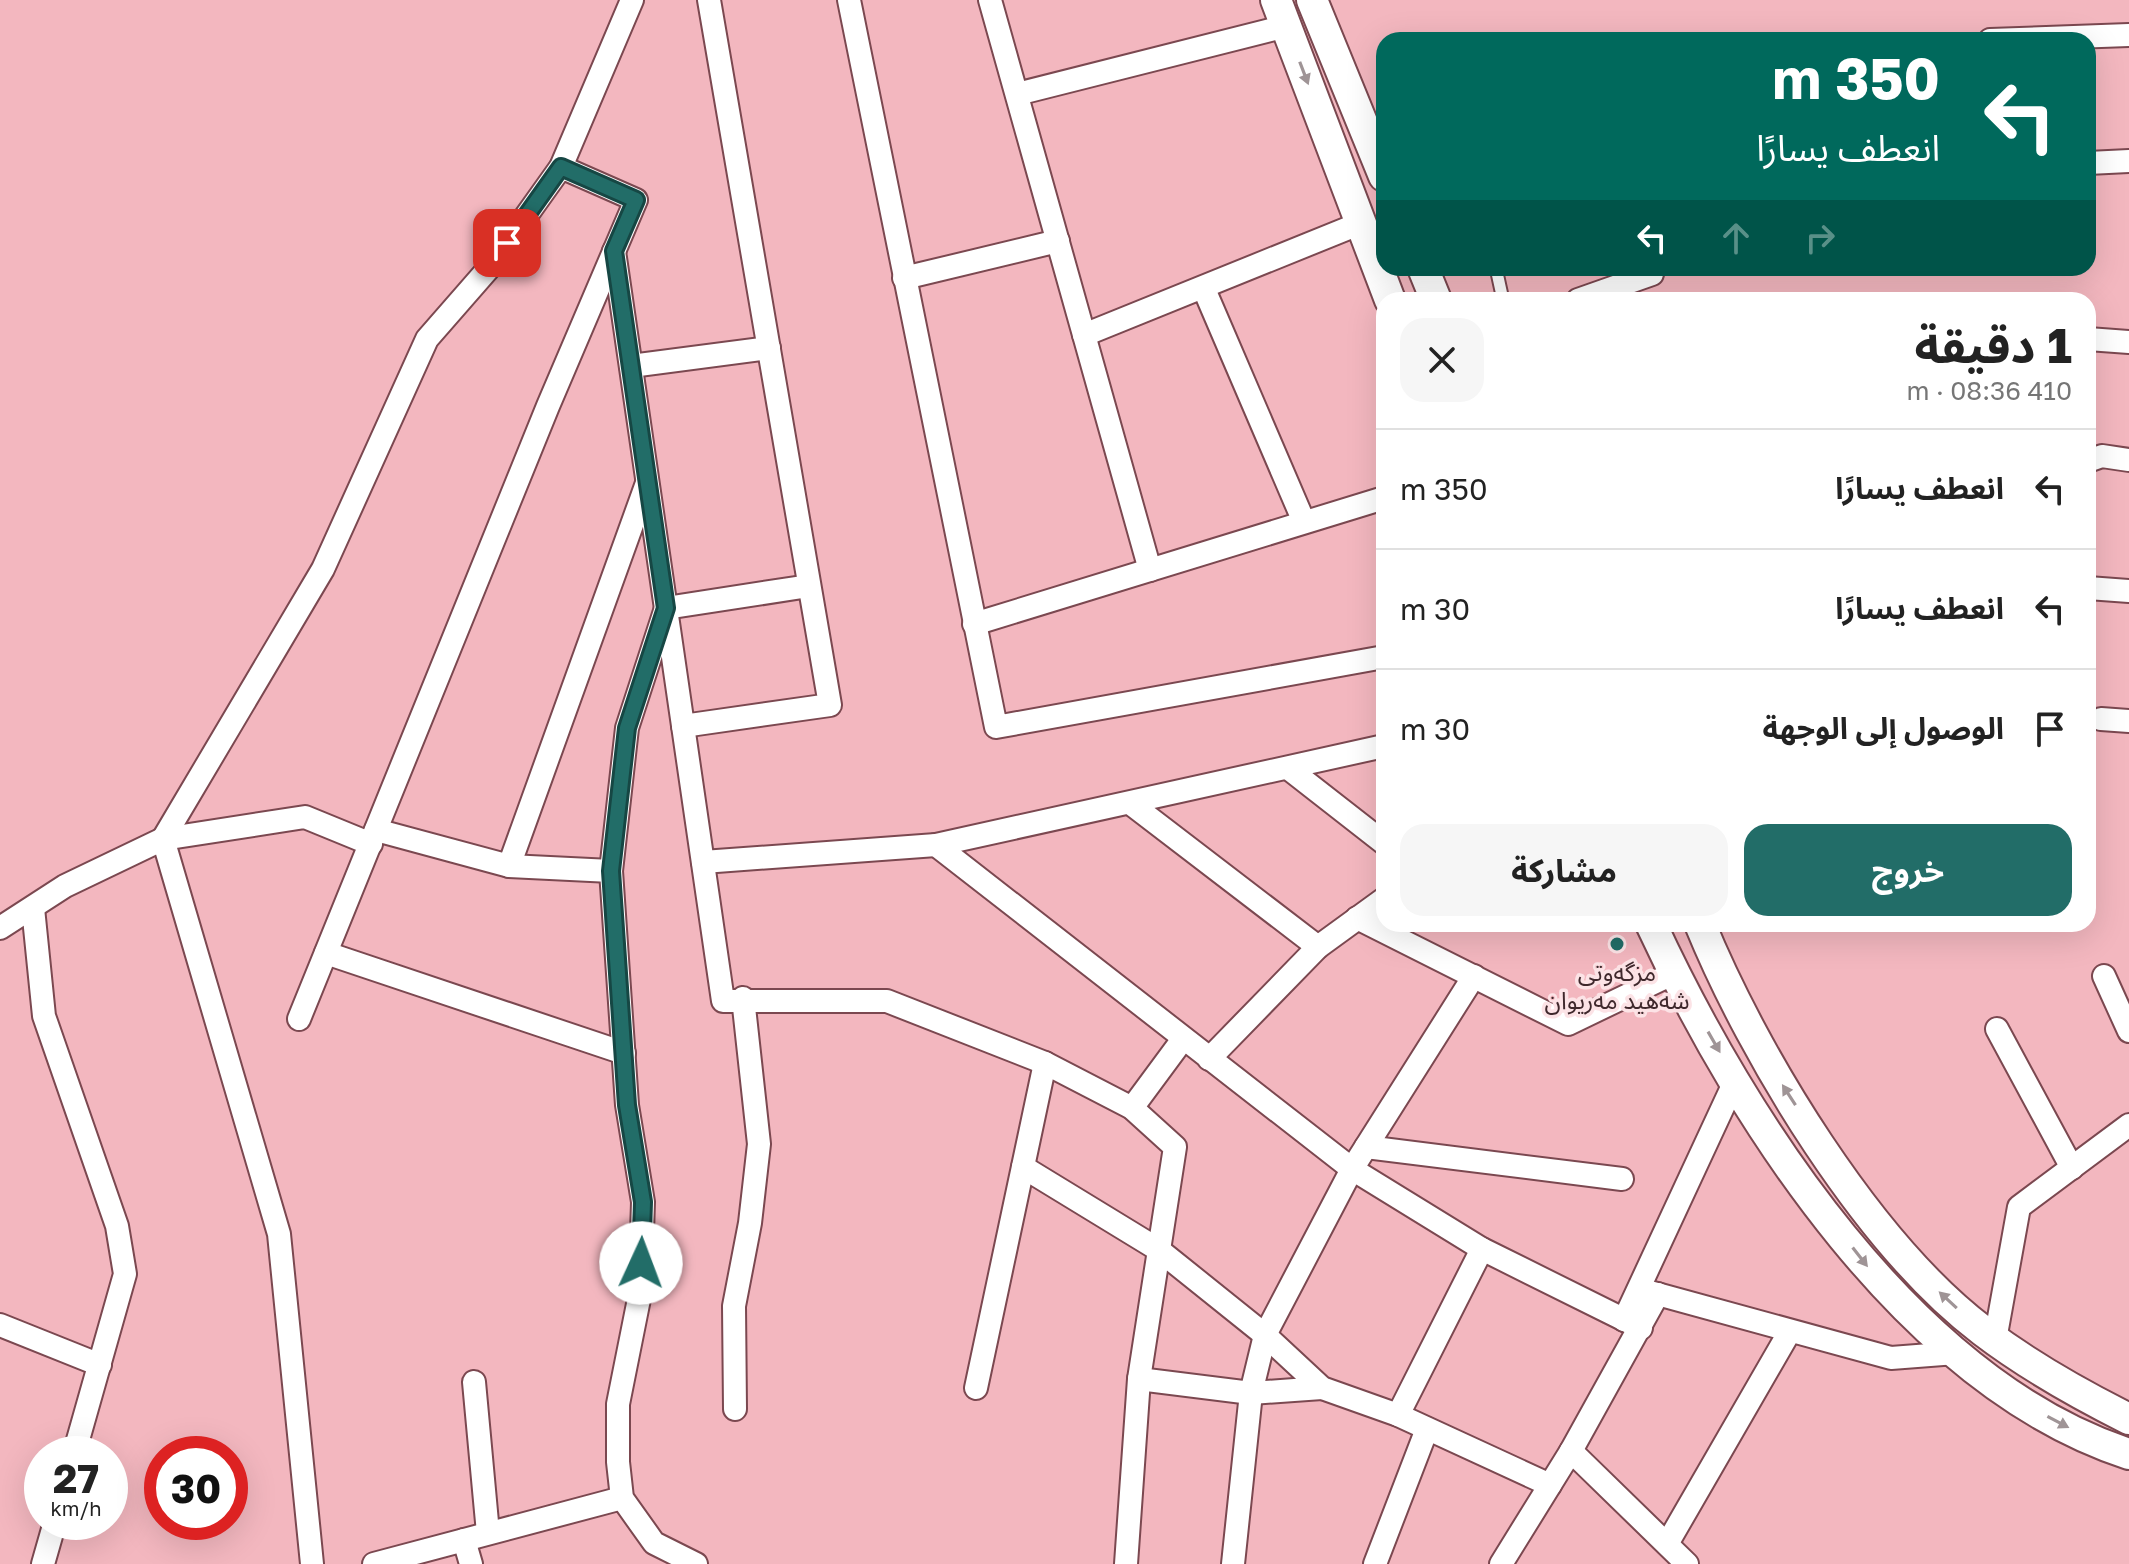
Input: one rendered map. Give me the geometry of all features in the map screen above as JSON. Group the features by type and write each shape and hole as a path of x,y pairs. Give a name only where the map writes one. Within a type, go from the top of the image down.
{"main road":[{"path":"1312,0 1376,157"},
{"path":"1281,13 1376,263"},
{"path":"1317,108 1350,96"},
{"path":"1655,932 1674,973 1736,1079 1806,1187 1886,1290 1956,1353 2023,1403 2103,1445 2129,1454"},
{"path":"1703,932 1726,987 1785,1088 1850,1189 1912,1267 1995,1340 2051,1380 2129,1419"}],"street":[{"path":"312,1564 279,1234 163,839 323,569 427,339 489,268 561,167 632,0"},
{"path":"683,726 830,705 709,0"},
{"path":"849,0 996,727 1376,658"},
{"path":"990,0 1150,570"},
{"path":"1017,94 1281,13"},
{"path":"2096,36 2129,35"},
{"path":"2096,163 2129,161"},
{"path":"299,1019 636,200 561,167"},
{"path":"1084,335 1361,223"},
{"path":"904,278 1058,241"},
{"path":"614,251 723,1001 743,998 887,1001 1045,1063 1132,1108 1175,1147 1139,1379 1126,1564"},
{"path":"1601,292 1646,276"},
{"path":"1204,289 1304,522"},
{"path":"2096,340 2129,342"},
{"path":"631,366 769,348"},
{"path":"2096,458 2102,456 2129,460"},
{"path":"509,866 647,481"},
{"path":"974,624 1376,500"},
{"path":"666,608 809,586"},
{"path":"2096,589 2129,591"},
{"path":"666,608 627,728 611,871 627,1105 643,1202 640,1294 618,1404 622,1498 654,1543 696,1564"},
{"path":"2101,719 2129,721"},
{"path":"703,862 936,845 1376,748"},
{"path":"1288,768 1376,837"},
{"path":"1130,803 1318,947"},
{"path":"0,928 65,886 163,839 305,817 373,837 509,866 611,871"},
{"path":"936,845 1352,1169 1482,1249 1633,1324"},
{"path":"1209,1059 1318,947 1376,905"},
{"path":"33,908 44,1016 117,1226 125,1274 79,1436"},
{"path":"1357,918 1376,927"},
{"path":"1385,932 1568,1024 1674,973"},
{"path":"326,953 624,1053"},
{"path":"1233,1564 1251,1393 1265,1335 1352,1169 1474,976"},
{"path":"2104,976 2129,1031"},
{"path":"735,1409 734,1306 750,1223 759,1144 743,998"},
{"path":"1997,1029 2072,1168"},
{"path":"1132,1108 1183,1039"},
{"path":"976,1388 1045,1063"},
{"path":"1501,1564 1571,1451 1633,1324 1736,1079"},
{"path":"1995,1340 2019,1207 2129,1125"},
{"path":"1366,1147 1622,1179"},
{"path":"1023,1167 1159,1250 1265,1335 1322,1388 1398,1415 1550,1485"},
{"path":"1398,1415 1482,1249"},
{"path":"1648,1292 1891,1358 1956,1353"},
{"path":"0,1325 100,1365"},
{"path":"1667,1544 1790,1331"},
{"path":"1139,1379 1251,1393 1322,1388"},
{"path":"474,1382 488,1533"},
{"path":"1375,1564 1427,1429"},
{"path":"1571,1451 1687,1564"},
{"path":"374,1564 622,1498"},
{"path":"43,1564 50,1540"},
{"path":"464,1540 471,1564"}],"place":[{"name":"مزگەوتی شەھید مەریوان","path":"1617,944"}],"route":[{"path":"507,243 561,167 636,200 614,251 666,608 627,728 611,871 627,1105 643,1202 641,1263"}]}
